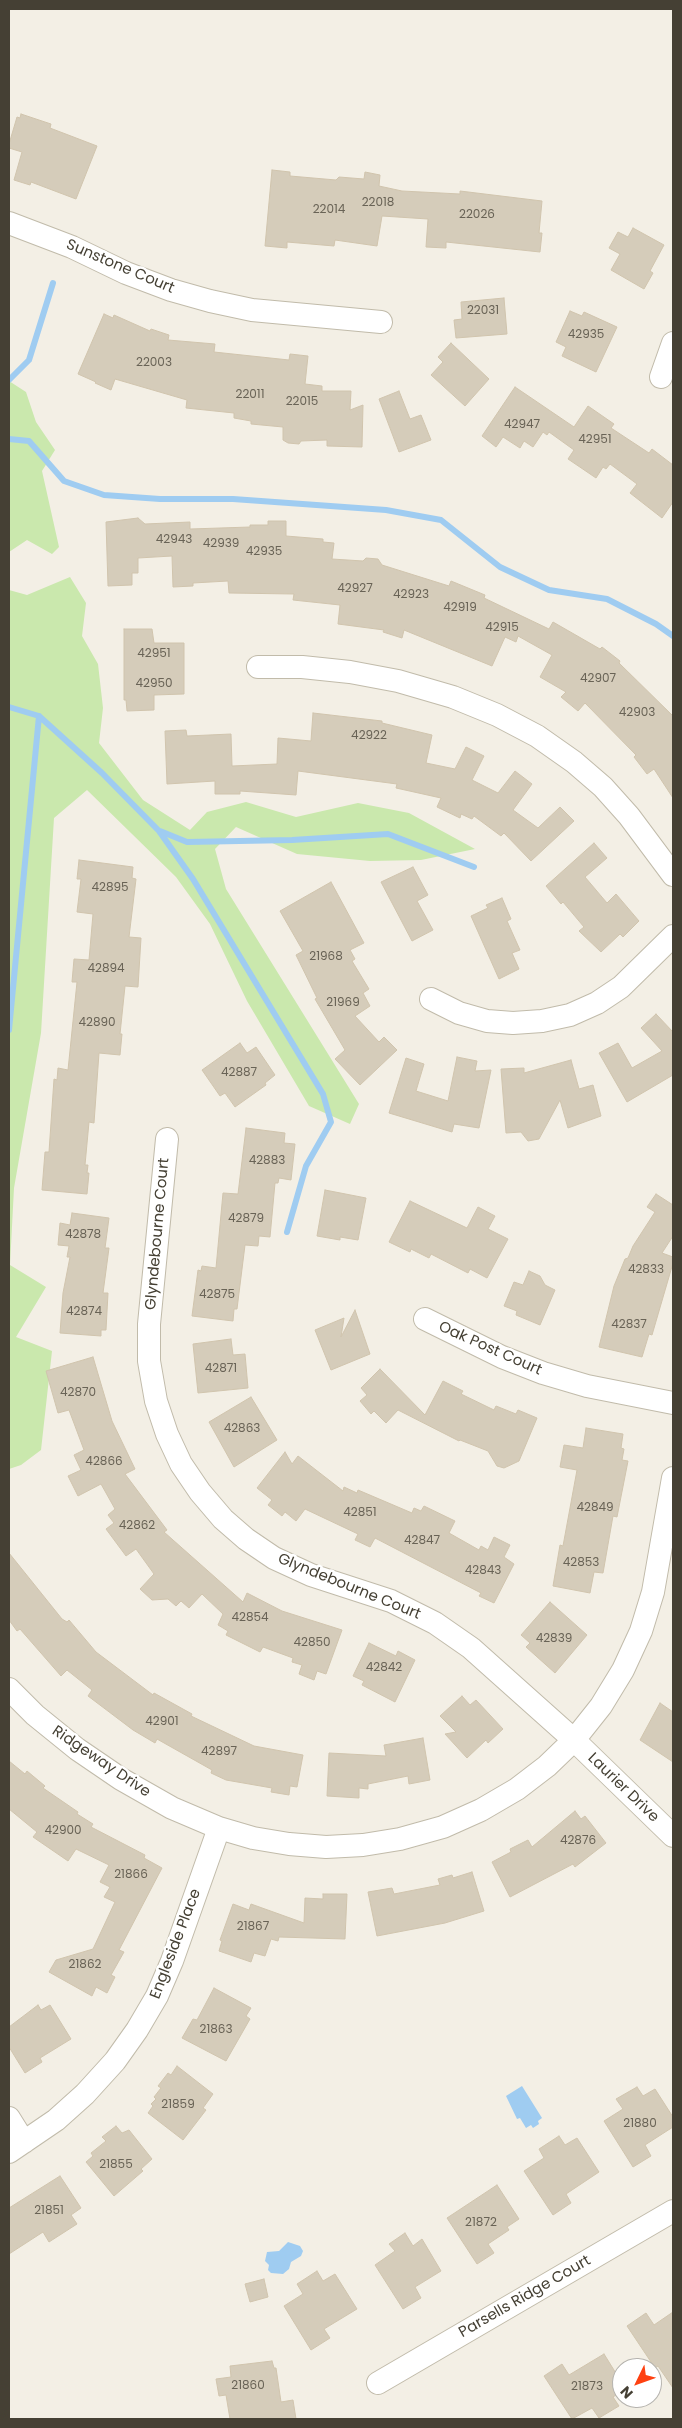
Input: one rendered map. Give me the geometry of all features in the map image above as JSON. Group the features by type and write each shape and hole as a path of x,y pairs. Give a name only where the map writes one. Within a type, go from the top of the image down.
{"street":[{"name":"Sunstone Court","path":"9,223 72,247 126,273 172,290 210,301 252,310 381,322"},
{"path":"661,377 673,343"},
{"path":"258,667 312,668 398,681 453,697 498,715 537,736 574,762 603,787 629,816 673,875"},
{"path":"430,999 459,1013 487,1021 513,1023 542,1022 570,1014 597,1003 621,987 673,936"},
{"name":"Glyndebourne Court","path":"167,1139 149,1324 149,1361 156,1401 167,1434 181,1464 200,1492 223,1519 246,1539 274,1558 310,1576 391,1601 435,1623 471,1648 574,1740"},
{"name":"Oak Post Court","path":"424,1319 502,1357 542,1373 587,1386 673,1403"},
{"name":"Ridgeway Drive","path":"9,1689 35,1715 70,1744 121,1779 172,1808 219,1828 262,1839 326,1847 363,1845 400,1839 443,1827 482,1810 517,1789 574,1740 601,1706 623,1670 641,1632 653,1592 673,1478"},
{"name":"Laurier Drive","path":"574,1740 673,1836"},
{"name":"Engleside Place","path":"16,2147 56,2120 85,2094 115,2061 137,2030 156,1996 172,1961 219,1828"},
{"path":"9,2118 16,2147"},
{"name":"Parsells Ridge Court","path":"378,2383 673,2211"}],"green space":[{"path":"9,381 26,392 36,422 55,450 42,471 59,547 52,554 27,540 9,552"},
{"path":"70,577 86,603 82,636 98,664 103,708 99,743 143,800 190,830 207,812 246,802 296,817 358,803 409,813 475,849 421,860 370,861 297,854 236,827 215,849 226,889 359,1104 350,1124 309,1106 247,1001 210,924 176,877 87,790 54,818 41,1033 14,1188 10,1265 46,1287 16,1337 52,1351 41,1450 21,1465 9,1469 9,590 27,595"}],"water":[{"path":"522,2086 542,2118 538,2121 539,2124 533,2128 531,2125 526,2128 520,2118 517,2119 506,2096"},
{"path":"288,2242 300,2246 303,2251 301,2256 291,2262 289,2269 283,2274 271,2273 268,2270 269,2265 265,2261 267,2252 279,2251"}],"building":[{"path":"21,114 51,124 50,128 97,146 76,199 31,182 30,185 14,180 22,152 9,148 9,144 17,117 20,118"},
{"path":"272,170 290,172 290,176 336,180 339,177 364,179 365,172 380,175 379,186 402,191 460,194 460,191 542,201 539,233 542,233 540,252 446,242 446,248 426,247 428,219 382,216 377,246 335,240 334,246 287,242 287,248 265,246"},
{"path":"633,228 664,245 650,271 653,273 644,289 611,270 620,254 609,248 618,232 628,237"},
{"path":"504,298 507,334 456,338 454,320 462,319 461,302"},
{"path":"570,311 582,316 584,312 617,327 596,372 562,356 566,347 556,342"},
{"path":"104,314 113,318 114,315 150,331 151,329 169,335 168,340 215,344 214,352 289,360 290,354 308,356 305,384 322,386 322,391 351,391 350,410 363,405 362,447 327,446 327,440 301,441 299,444 288,443 283,440 283,427 251,424 251,421 234,418 234,413 186,408 187,400 115,379 111,390 95,383 78,374"},
{"path":"451,343 489,379 465,406 431,375 443,362 438,357"},
{"path":"515,387 574,427 588,406 614,424 611,428 649,453 652,449 673,465 673,502 662,518 630,493 637,484 610,464 606,469 603,467 596,478 568,459 574,450 549,432 547,435 543,432 533,447 524,441 520,448 503,437 496,447 482,436"},
{"path":"399,391 410,419 421,415 431,440 399,452 379,399"},
{"path":"138,518 145,524 190,522 190,529 250,527 250,525 268,525 268,521 286,521 286,536 323,539 323,542 334,543 332,559 363,561 366,558 378,559 382,565 449,586 451,581 485,595 484,598 549,629 553,622 600,649 602,647 620,661 619,663 673,716 673,798 654,769 647,774 634,757 636,755 585,703 578,711 561,697 566,692 540,677 552,655 518,636 516,642 505,637 492,666 404,630 402,638 383,632 384,630 338,624 340,605 293,600 294,594 229,593 228,581 193,583 193,586 173,587 172,556 138,558 138,573 132,573 132,585 108,586 106,522"},
{"path":"124,629 152,629 154,643 184,643 184,694 154,695 154,710 127,711 126,700 124,700"},
{"path":"313,713 382,721 382,723 432,735 426,763 455,769 466,747 484,756 472,780 498,793 515,771 532,784 513,810 538,828 560,807 574,821 531,861 504,833 501,836 474,816 472,819 461,814 460,818 437,807 441,798 396,788 397,784 298,771 296,795 240,791 240,794 215,794 215,781 167,784 165,731 186,730 187,736 231,734 232,766 277,764 278,738 311,741"},
{"path":"594,843 607,858 585,877 607,903 616,894 639,921 623,937 620,934 601,952 579,931 584,927 563,902 561,904 546,886"},
{"path":"79,860 133,867 132,878 136,879 129,937 141,938 138,987 125,986 120,1034 122,1034 120,1055 99,1053 94,1123 89,1122 85,1165 88,1165 87,1173 89,1173 87,1194 42,1190 45,1152 49,1152 54,1079 57,1080 58,1068 68,1070 77,982 72,982 74,959 89,960 93,914 77,912 81,879 77,879"},
{"path":"413,867 428,895 417,901 433,930 412,941 381,882"},
{"path":"331,882 364,943 350,950 355,959 352,961 369,989 363,993 370,1006 355,1016 379,1042 384,1037 397,1050 360,1085 335,1059 345,1050 315,999 317,998 296,955 303,951 280,911"},
{"path":"502,898 511,919 507,921 520,950 512,953 519,969 499,979 471,916 488,908 486,905"},
{"path":"656,1014 673,1032 673,1075 627,1102 599,1053 618,1043 632,1068 662,1051 641,1028"},
{"path":"240,1043 247,1053 256,1047 275,1075 265,1083 266,1085 235,1107 225,1093 220,1096 202,1070"},
{"path":"457,1057 477,1061 475,1071 491,1070 479,1128 454,1124 452,1132 389,1113 406,1058 424,1064 416,1091 448,1101"},
{"path":"571,1060 579,1089 593,1085 601,1116 568,1128 560,1100 539,1139 528,1141 521,1132 506,1133 501,1069 524,1068 524,1073"},
{"path":"246,1128 285,1133 284,1143 295,1144 291,1180 279,1178 278,1183 275,1183 270,1237 259,1236 258,1246 245,1245 237,1309 234,1309 233,1321 192,1316 198,1270 201,1271 202,1266 216,1268 223,1193 238,1194"},
{"path":"325,1190 366,1198 358,1240 340,1237 340,1240 317,1236"},
{"path":"656,1194 673,1205 673,1236 662,1253 673,1257 673,1263 652,1335 649,1334 642,1357 599,1347 614,1286 625,1259 628,1258 633,1246 655,1212 647,1207"},
{"path":"410,1201 467,1228 478,1207 495,1216 488,1229 508,1239 487,1278 470,1269 468,1273 431,1254 429,1258 411,1249 410,1252 389,1242"},
{"path":"72,1213 109,1218 105,1248 109,1248 103,1293 108,1293 106,1330 101,1330 101,1336 60,1333 63,1293 70,1257 67,1257 69,1246 58,1245 60,1223 70,1225"},
{"path":"529,1271 540,1276 545,1285 555,1290 540,1325 516,1315 517,1311 504,1306 514,1282 523,1285"},
{"path":"355,1310 370,1354 331,1370 315,1330 344,1318 341,1337"},
{"path":"231,1339 233,1355 245,1354 248,1388 198,1393 193,1344"},
{"path":"93,1357 112,1421 135,1469 125,1474 167,1530 164,1532 243,1602 247,1593 282,1611 342,1630 326,1674 317,1671 314,1680 299,1674 302,1665 292,1662 293,1658 263,1647 260,1652 226,1635 228,1631 218,1625 223,1614 202,1594 189,1608 181,1601 176,1606 168,1599 152,1600 140,1589 154,1574 136,1549 126,1556 106,1529 114,1523 108,1515 115,1509 101,1484 78,1496 68,1476 81,1470 74,1455 84,1450 69,1410 58,1413 46,1371"},
{"path":"380,1369 425,1415 443,1381 463,1391 461,1394 494,1410 496,1406 516,1414 518,1410 537,1418 519,1461 504,1468 497,1466 488,1451 459,1441 398,1410 386,1423 374,1411 371,1414 360,1401 367,1395 361,1388"},
{"path":"251,1397 277,1440 234,1467 209,1422"},
{"path":"586,1428 623,1434 621,1448 624,1449 622,1460 628,1461 617,1517 613,1516 603,1573 594,1572 590,1593 553,1586 560,1545 563,1546 577,1470 560,1467 564,1445 583,1448"},
{"path":"285,1452 292,1464 298,1456 343,1491 344,1487 357,1493 358,1490 412,1513 414,1508 421,1511 424,1506 455,1521 449,1533 479,1550 481,1546 488,1550 494,1537 510,1545 504,1557 514,1564 494,1603 479,1596 481,1593 375,1538 370,1547 355,1540 358,1534 305,1509 296,1521 285,1512 282,1516 268,1505 272,1500 257,1488"},
{"path":"9,1553 62,1619 67,1622 69,1620 96,1652 153,1695 154,1693 192,1714 191,1716 254,1746 303,1755 297,1787 290,1786 289,1795 271,1792 272,1788 226,1780 211,1773 212,1770 157,1739 155,1743 133,1730 88,1696 92,1690 67,1670 61,1676 20,1629 17,1631 9,1620"},
{"path":"550,1602 587,1635 555,1673 526,1647 530,1643 521,1635"},
{"path":"369,1643 396,1656 398,1651 415,1660 395,1702 362,1685 364,1681 353,1676"},
{"path":"462,1696 470,1705 476,1700 503,1729 488,1743 486,1740 467,1758 445,1734 456,1732 440,1716"},
{"path":"660,1703 673,1712 673,1762 640,1740"},
{"path":"423,1738 430,1780 409,1784 408,1776 368,1784 368,1789 359,1788 359,1798 327,1796 329,1753 386,1756 384,1745"},
{"path":"9,1761 25,1774 27,1771 45,1786 43,1788 93,1824 91,1827 145,1855 144,1858 162,1868 119,1950 124,1952 111,1975 115,1977 107,1993 96,1987 92,1996 49,1972 56,1960 93,1949 115,1902 104,1897 110,1887 100,1882 109,1865 76,1849 68,1861 33,1837 37,1832 9,1809"},
{"path":"575,1811 581,1819 585,1816 606,1843 575,1867 573,1864 510,1897 492,1862 511,1852 510,1849 528,1840 532,1847"},
{"path":"472,1872 484,1911 445,1923 377,1936 368,1892 392,1888 394,1894 440,1885 438,1879 452,1875 453,1878"},
{"path":"323,1894 347,1894 345,1939 279,1937 278,1941 271,1939 265,1956 254,1953 251,1962 219,1951 222,1941 220,1940 233,1904 249,1910 251,1904 304,1923 305,1898 323,1899"},
{"path":"214,1988 251,2008 246,2016 250,2019 226,2061 182,2038 193,2019 197,2020"},
{"path":"38,2005 41,2010 50,2005 71,2039 40,2058 42,2062 25,2073 9,2047 9,2027"},
{"path":"177,2066 213,2094 203,2108 206,2110 183,2140 148,2113 153,2106 151,2104 156,2099 154,2097 161,2088 158,2086 168,2073 171,2075"},
{"path":"637,2087 643,2096 655,2089 673,2117 673,2127 645,2145 651,2156 633,2167 604,2121 623,2109 616,2099"},
{"path":"116,2126 122,2133 129,2130 152,2159 141,2169 143,2171 114,2196 86,2162 93,2156 91,2153 106,2141 102,2137"},
{"path":"559,2136 565,2145 577,2138 599,2172 566,2194 571,2203 553,2215 524,2171 544,2158 539,2149"},
{"path":"60,2176 81,2208 71,2215 77,2224 49,2242 43,2232 9,2254 9,2208"},
{"path":"497,2185 519,2219 507,2227 509,2230 488,2244 494,2253 477,2264 447,2218"},
{"path":"405,2233 413,2246 422,2239 441,2271 415,2287 421,2298 403,2309 375,2265 395,2251 389,2244"},
{"path":"317,2271 323,2281 335,2274 357,2309 324,2329 330,2338 311,2350 284,2306 303,2294 297,2284"},
{"path":"264,2279 268,2297 250,2302 245,2284"},
{"path":"673,2312 673,2388 662,2372 662,2358 648,2358 627,2326 646,2313 654,2325"},
{"path":"604,2354 612,2367 612,2408 616,2408 599,2418 592,2408 572,2419 544,2376 562,2364 569,2375"},
{"path":"272,2361 274,2368 276,2368 281,2402 293,2400 296,2419 230,2419 226,2395 219,2396 216,2379 231,2377 230,2366"}],"waterway":[{"path":"9,380 29,360 53,283"},
{"path":"9,439 29,441 64,481 104,495 160,499 233,499 386,510 441,520 500,567 549,590 607,599 656,624 673,636"},
{"path":"9,707 39,716 102,773 159,831 193,879 323,1094 331,1122 306,1166 287,1232"},
{"path":"9,1030 39,716"},
{"path":"160,831 187,842 292,840 388,834 474,867"}]}
